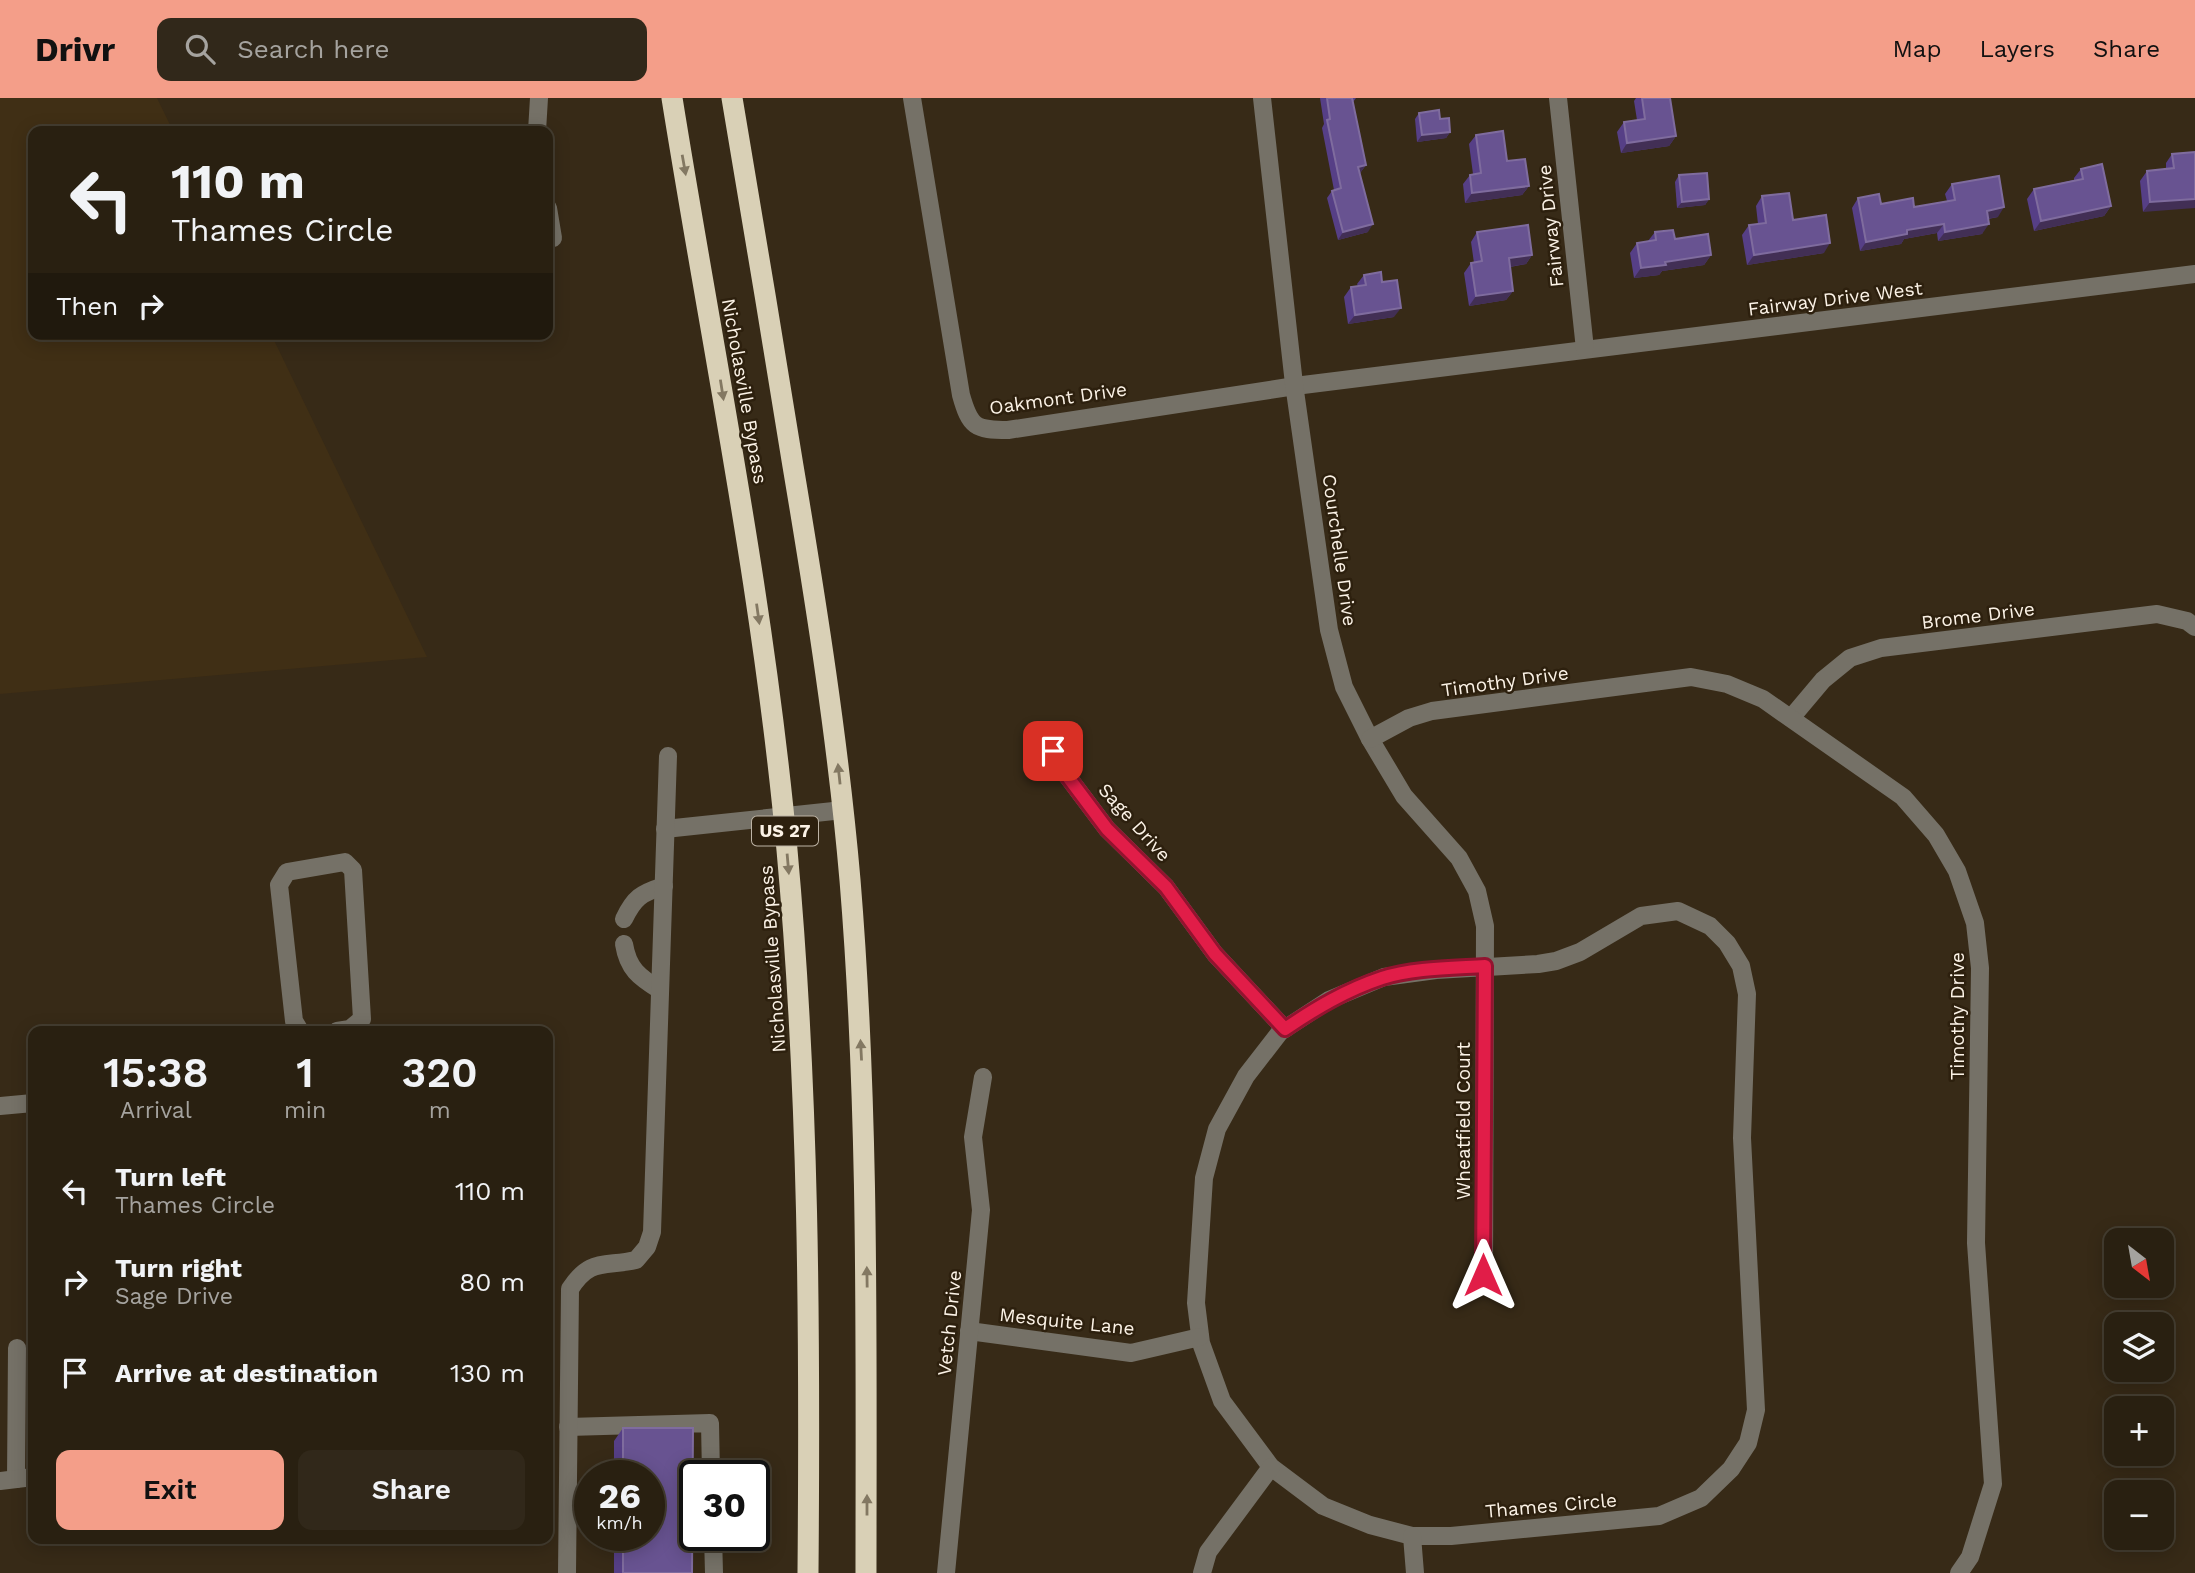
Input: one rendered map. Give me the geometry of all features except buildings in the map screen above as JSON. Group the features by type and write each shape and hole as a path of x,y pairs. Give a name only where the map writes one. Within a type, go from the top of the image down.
{"highway":[{"name":"Nicholasville Bypass","path":"672,98 750,560 784,818 797,969 806,1145 809,1274 808,1573"},
{"name":"Nicholasville Bypass","path":"732,98 811,578 843,810 858,1000 864,1122 867,1308 866,1573"}],"street":[{"path":"537,126 539,98"},
{"name":"Oakmont Drive","path":"912,98 961,395 972,424 984,430 1009,430 1295,386 1481,363"},
{"name":"Courchelle Drive","path":"1262,98 1295,386 1329,630 1344,687 1370,739 1404,796 1458,858 1477,891 1485,926 1485,966"},
{"name":"Fairway Drive","path":"1558,98 1585,349"},
{"name":"Fairway Drive West","path":"1481,363 2195,274"},
{"name":"Brome Drive","path":"1791,718 1823,680 1850,658 1881,648 2157,614 2186,621 2195,627"},
{"name":"Timothy Drive","path":"1370,739 1409,718 1432,712 1691,677 1727,684 1763,699 1903,796 1936,835 1957,871 1975,923 1980,968 1976,1243 1993,1484 1970,1557 1959,1573"},
{"name":"Sage Drive","path":"1043,733 1062,769 1107,829 1166,887 1215,954 1285,1029"},
{"path":"567,1573 570,1289 580,1274 591,1266 636,1260 646,1247 652,1232 668,756"},
{"path":"665,829 843,810"},
{"path":"297,1026 294,1021 279,885 286,872 345,862 353,870 362,1019 354,1026"},
{"path":"624,919 632,902 647,891 664,886"},
{"name":"Thames Circle","path":"1678,911 1710,926 1727,943 1741,965 1747,994 1742,1138 1756,1410 1748,1443 1731,1469 1701,1498 1658,1516 1451,1536 1412,1536 1370,1525 1323,1506 1271,1466 1222,1401 1200,1337 1196,1303 1204,1178 1217,1129 1246,1076 1280,1032 1329,1000 1384,977 1485,966 1556,961 1580,953 1641,916 1678,911"},
{"path":"624,944 627,960 641,978 660,990"},
{"name":"Wheatfield Court","path":"1483,1275 1485,966"},
{"name":"Vetch Drive","path":"946,1573 981,1210 973,1137 983,1077"},
{"path":"0,1106 28,1103"},
{"name":"Mesquite Lane","path":"969,1331 1131,1353 1200,1337"},
{"path":"17,1348 17,1479"},
{"path":"568,1427 710,1423 711,1460"},
{"path":"1202,1573 1208,1552 1271,1466"},
{"path":"1412,1536 1415,1573"},
{"path":"713,1551 714,1573"}],"shaded area":[{"path":"0,98 157,98 171,126 28,126 28,340 274,340 427,657 0,694"}],"route":[{"path":"1053,751 1062,769 1107,829 1166,887 1215,954 1285,1029 1329,1000 1384,977 1485,966 1483,1275"}]}
